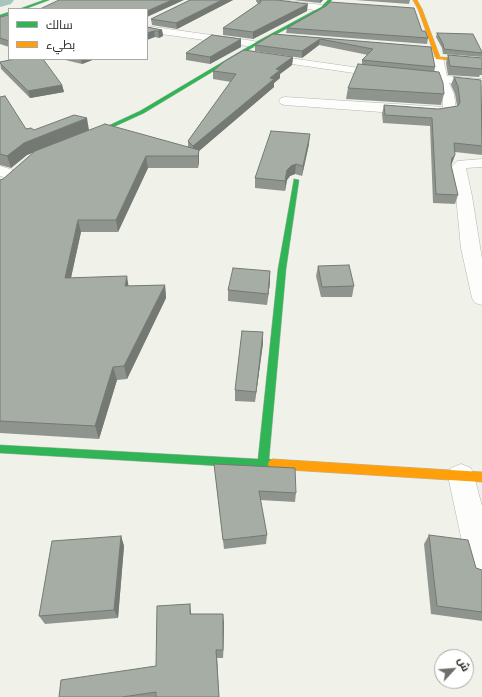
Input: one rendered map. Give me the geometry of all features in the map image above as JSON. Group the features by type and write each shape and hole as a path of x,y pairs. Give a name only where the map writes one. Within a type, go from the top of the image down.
{"street":[{"path":"24,8 47,0"},
{"path":"260,0 329,4"},
{"path":"285,100 443,112 450,110 448,94 442,80 437,54 420,9 415,0"},
{"path":"74,143 142,112 254,44 329,4"},
{"path":"406,8 420,9"},
{"path":"148,29 254,44"},
{"path":"269,36 292,38"},
{"path":"421,48 437,54 482,62"},
{"path":"240,53 360,71 482,84"},
{"path":"482,163 462,164 458,167 458,173 464,196 470,248 482,298"},
{"path":"263,463 282,269 296,180"},
{"path":"0,449 263,463 471,477 482,565"}],"building":[{"path":"59,0 172,0 148,11 148,8 42,8"},
{"path":"190,0 222,0 176,23 151,19"},
{"path":"260,0 277,0 308,4 253,32 223,28 261,2"},
{"path":"330,2 414,8 422,31 425,31 428,38 287,28 326,6"},
{"path":"8,15 8,41 0,38 0,17"},
{"path":"148,27 162,30 158,31 148,33"},
{"path":"437,33 473,34 482,53 444,49"},
{"path":"273,34 431,47 435,67 362,60 373,49 320,39 302,51 255,45"},
{"path":"212,35 241,39 210,57 186,53"},
{"path":"244,50 293,57 276,69 280,70 270,78 274,79 193,146 188,141 236,74 213,71 225,61"},
{"path":"448,55 482,58 482,69 450,66"},
{"path":"10,60 44,60 62,85 28,91 0,62"},
{"path":"358,64 439,72 443,83 444,94 348,88"},
{"path":"454,77 481,80 482,146 454,143 455,155 452,158 451,165 458,195 436,194 432,118 385,115 384,105 438,109 458,106 460,102 458,86"},
{"path":"5,96 26,129 31,128 34,130 74,115 87,118 24,143 7,156 0,154 0,97"},
{"path":"105,124 199,150 198,156 146,156 116,220 78,220 65,278 127,276 125,286 165,285 124,366 113,367 95,426 0,421 0,180 35,151"},
{"path":"271,131 310,134 303,166 296,164 291,166 287,170 285,181 255,178"},
{"path":"349,265 354,286 322,287 318,266"},
{"path":"233,268 270,271 268,294 228,290"},
{"path":"242,331 263,332 256,392 235,390"},
{"path":"214,464 295,468 296,493 259,491 267,535 223,540"},
{"path":"429,535 468,540 476,568 482,570 482,612 437,606"},
{"path":"121,536 114,610 39,616 52,541"},
{"path":"190,604 190,614 223,614 223,650 216,650 219,697 156,697 156,692 122,697 59,697 61,680 156,666 157,606"}],"waterway":[{"path":"0,1 5,0"}],"traffic: fast":[{"path":"24,8 47,0"},
{"path":"85,138 142,112 259,42 322,8 330,0"},
{"path":"0,16 8,13"},
{"path":"263,463 282,269 296,180"},
{"path":"0,449 273,464"}],"traffic: slow":[{"path":"415,0 420,9 438,58 482,62"},
{"path":"273,464 482,477"}]}
